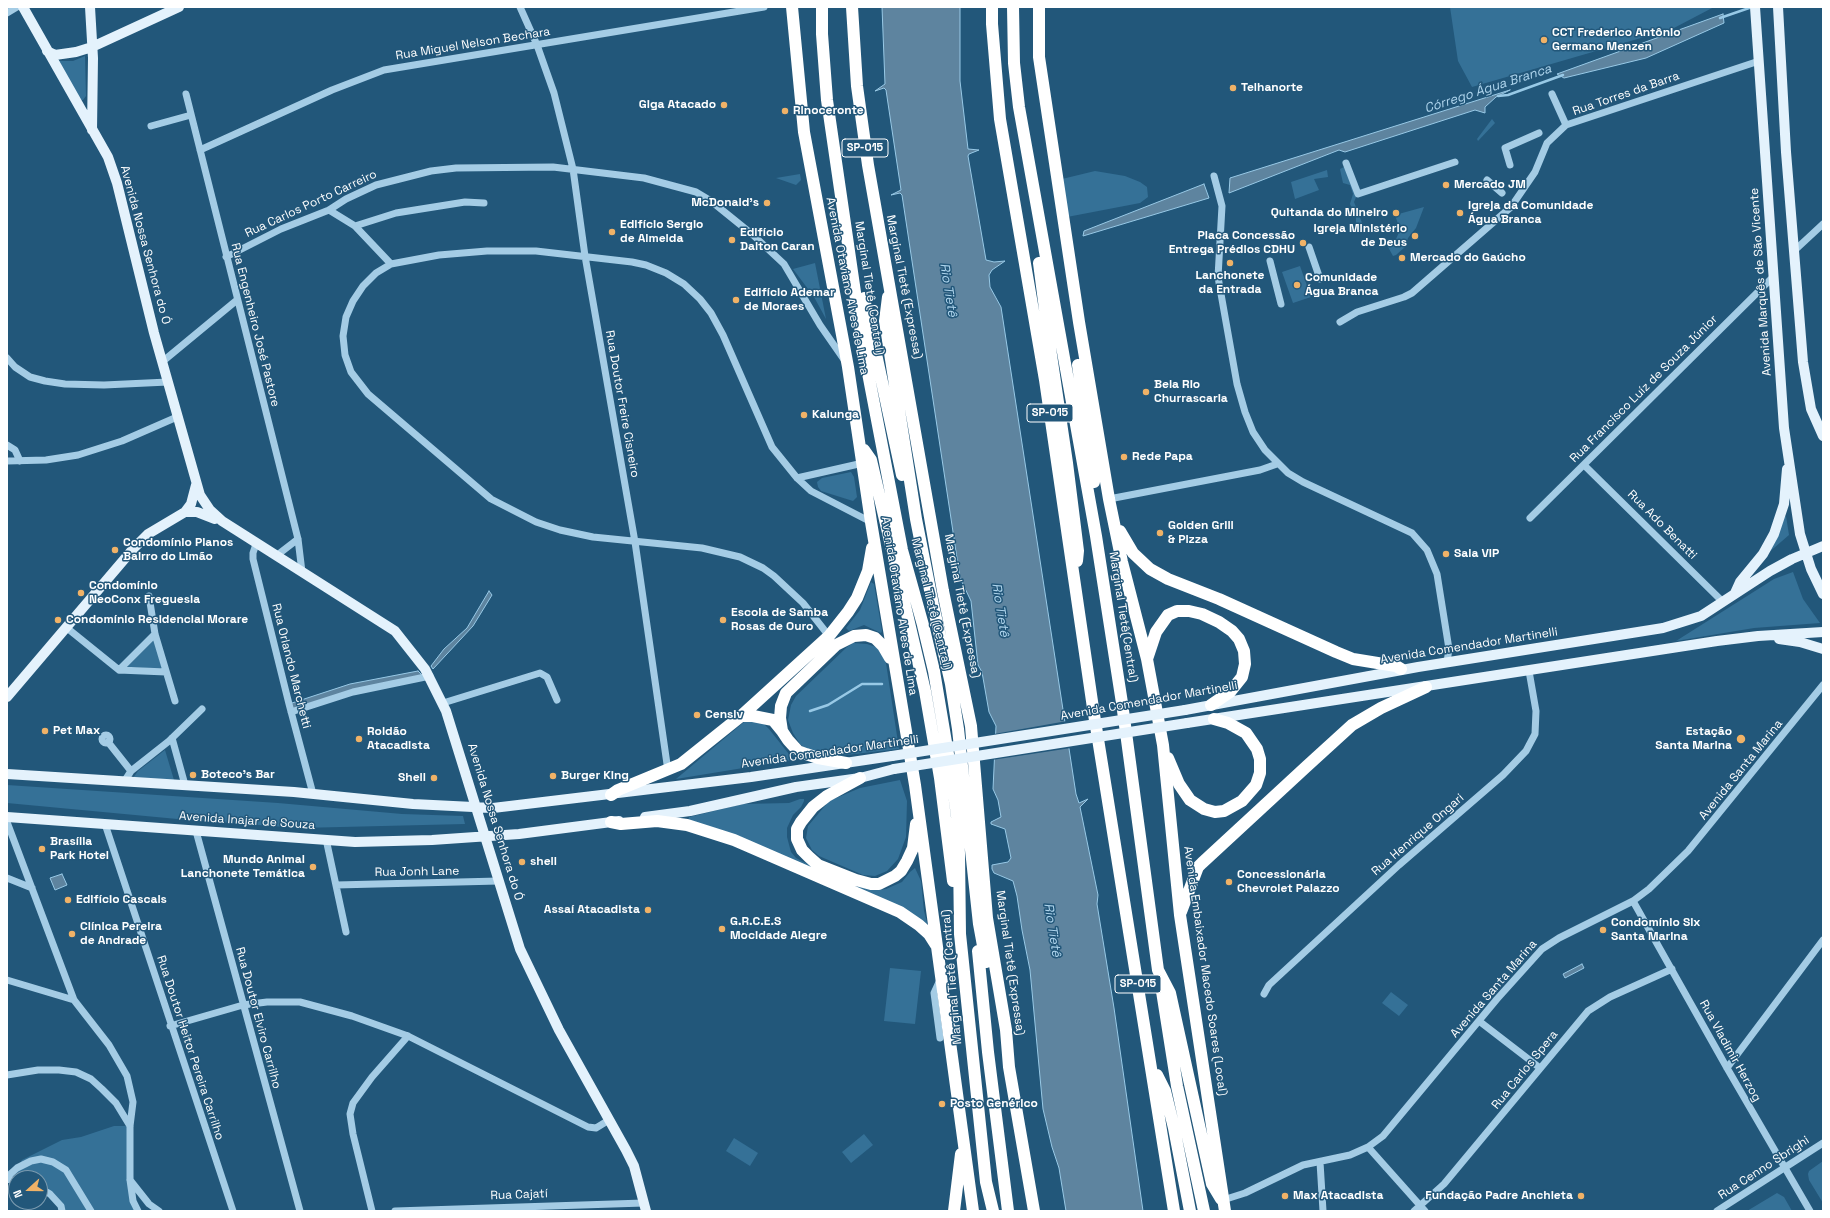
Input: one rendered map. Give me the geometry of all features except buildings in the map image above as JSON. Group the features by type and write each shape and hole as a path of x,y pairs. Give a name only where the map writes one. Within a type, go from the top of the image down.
{"highway":[{"name":"Avenida Otaviano Alves de Lima","path":"792,7 804,132 848,367 863,463 870,522 915,785 942,974 963,1141 974,1211"},
{"name":"Marginal Tietê (Central)","path":"822,7 826,100 863,347 902,550 929,647 945,733 957,816 960,934 986,1182 994,1211"},
{"name":"Marginal Tietê (Expressa)","path":"852,7 858,94 868,165 943,591 971,726 987,918 1006,1030 1009,1067 1034,1211"},
{"name":"SP-015","path":"992,7 992,24 1000,119 1046,380 1093,708 1174,1211"},
{"path":"1013,7 1014,63 1019,107 1096,536"},
{"path":"1039,7 1039,57 1079,322 1077,356 1099,518 1096,536"},
{"path":"1039,216 1037,246 1078,551 1074,582"},
{"path":"851,264 858,271 904,483 909,504 916,519"},
{"name":"Marginal Tietê (Central)","path":"889,288 885,321 916,519 932,605 951,684 958,729 979,924"},
{"name":"Avenida Embaixador Macedo Soares (Local)","path":"1079,322 1109,499 1122,562 1147,659 1163,745 1180,915 1224,1205"},
{"path":"860,444 871,460 925,691 940,778 960,934"},
{"path":"1113,518 1127,545 1150,569 1168,579 1219,599 1336,652 1370,663 1396,666 1402,670"},
{"name":"Marginal Tietê(Central)","path":"1096,536 1122,703 1158,970"},
{"path":"611,795 618,790 668,771 681,764 741,716 829,636 848,612 863,586 868,571 873,539"},
{"path":"1147,659 1156,632 1168,615 1177,611 1188,611 1202,614 1219,622 1232,631 1239,639 1244,651 1245,664 1242,677 1230,692 1211,704"},
{"path":"782,731 781,712 786,693 836,645 845,639 859,635 866,635 875,638 884,646 894,666"},
{"path":"1180,915 1198,868 1202,863 1352,725 1381,708 1426,687"},
{"path":"741,716 753,716 773,720 798,751 818,758 846,763"},
{"path":"1163,745 1179,784 1190,800 1204,809 1215,812 1224,811 1234,807 1246,798 1256,785 1260,773 1260,759 1257,749 1246,733 1214,719"},
{"path":"860,778 827,796 813,807 797,829 797,839 802,850 818,865 856,880 871,884 879,884 895,876 907,862 913,848 916,833 915,785"},
{"path":"611,822 621,824 657,821 687,825 734,840 900,912 929,934 935,942 939,955"},
{"path":"979,924 978,936 980,982 1008,1211"},
{"name":"SP-015","path":"979,924 996,1019 1009,1067"},
{"path":"1158,970 1170,993 1212,1184 1224,1205"},
{"path":"1158,970 1175,1079 1204,1211"},
{"path":"1151,1062 1164,1091 1174,1128 1190,1211"},
{"path":"954,1211 963,1141"},
{"path":"986,1182 988,1211"}],"main road":[{"name":"Avenida Nossa Senhora do Ó","path":"23,7 108,157 117,183 177,417 196,483 204,503 222,521 256,544 395,631 430,676 443,703 520,949 559,1030 634,1166 645,1207"},
{"path":"90,7 92,47 92,130"},
{"path":"47,51 55,55 63,55 92,47 179,7"},
{"name":"Avenida Marquês de São Vicente","path":"1756,7 1783,420 1800,534 1823,594"},
{"path":"1778,7 1786,152 1803,362 1807,395 1819,420 1823,436"},
{"path":"1735,594 1740,582 1763,554 1774,534 1784,504 1786,471 1790,464"},
{"name":"Avenida Nossa Senhora do Ó","path":"185,512 191,504 196,483"},
{"name":"Avenida Nossa Senhora do Ó","path":"185,512 197,512 222,521"},
{"path":"7,697 133,549 148,534 185,512"},
{"name":"Avenida Comendador Martinelli","path":"476,807 493,808 611,795 846,763 1185,710 1211,704 1447,662 1663,628 1701,616 1770,570 1823,546"},
{"name":"Avenida Comendador Martinelli","path":"485,836 518,834 690,811 796,787 860,778 894,769 1758,636 1823,632"},
{"path":"1758,636 1800,642 1823,649"},
{"path":"7,774 313,794 413,804 476,807"},
{"name":"Avenida Inajar de Souza","path":"7,817 354,842 485,836"}],"street":[{"path":"7,13 17,7"},
{"name":"Rua Doutor Freire Cisneiro","path":"520,7 537,44 554,93 573,169 584,256 635,542 668,771"},
{"name":"Rua Miguel Nelson Bechara","path":"200,150 332,90 384,70 764,7"},
{"name":"Rua Torres da Barra","path":"1340,322 1357,312 1412,293 1511,207 1535,172 1547,143 1566,125 1759,61"},
{"name":"Rua Engenheiro José Pastore","path":"186,94 298,539 302,572"},
{"path":"1552,94 1566,125"},
{"path":"150,126 191,116"},
{"path":"1510,165 1505,148 1540,133"},
{"path":"1346,162 1358,194 1455,162"},
{"name":"Rua Carlos Porto Carreiro","path":"226,256 281,229 329,210 346,199 376,185 431,171 456,168 553,167 644,178 696,192 711,201 753,235 784,264 848,367"},
{"path":"1214,176 1222,202 1218,277 1237,384 1245,412 1253,432 1277,464 1288,473 1303,482 1412,533 1427,550 1437,574 1449,649 1447,662"},
{"path":"1487,180 1502,193"},
{"path":"355,226 396,213 465,202 484,203"},
{"path":"329,210 355,226 391,264"},
{"path":"1795,250 1823,224"},
{"path":"1310,247 1320,279"},
{"path":"829,636 803,603 763,568 740,557 702,548 593,538 560,530 536,522 491,499 368,394 351,372 345,355 344,330 346,317 353,301 363,286 376,273 391,264 439,255 487,251 536,251 646,265 666,273 684,284 700,299 711,313 723,335 772,447 796,478 811,491 870,522"},
{"path":"1270,261 1281,304"},
{"name":"Rua Francisco Luíz de Souza Júnior","path":"1530,518 1774,276"},
{"path":"162,362 237,300"},
{"path":"7,358 15,367 30,377 45,381 66,384 98,385 168,382"},
{"path":"7,461 46,460 78,455 122,441 177,417"},
{"path":"7,445 15,450 20,461"},
{"path":"796,478 863,463"},
{"path":"1109,499 1260,470 1277,464"},
{"name":"Rua Ado Benatti","path":"1584,464 1723,602"},
{"path":"276,556 298,539"},
{"name":"Rua Orlando Marchetti","path":"256,544 253,559 313,794"},
{"path":"149,596 155,634 175,701"},
{"path":"67,628 119,670 166,672"},
{"path":"119,670 155,634"},
{"name":"Rua Henrique Ongari","path":"1264,994 1269,985 1399,865 1503,775 1526,751 1535,734 1536,710 1529,671"},
{"path":"443,703 540,673 547,677 557,700"},
{"path":"291,712 353,692 430,676"},
{"name":"Avenida Santa Marina","path":"1224,1205 1303,1164 1320,1162 1350,1155 1368,1147 1383,1136 1479,1021 1542,949 1559,938 1633,901 1649,889 1688,851 1823,685"},
{"path":"124,782 131,772 170,740 202,709"},
{"path":"170,740 185,785"},
{"path":"108,742 131,772"},
{"path":"7,822 74,1000 109,1045 127,1076 133,1102 130,1126 130,1180 133,1201 138,1211"},
{"name":"Rua Doutor Heitor Pereira Carrilho","path":"105,824 170,1026 233,1211"},
{"name":"Rua Doutor Elviro Carrilho","path":"196,831 300,1211"},
{"path":"326,839 346,932"},
{"path":"7,878 32,888"},
{"name":"Rua Jonh Lane","path":"336,885 499,881"},
{"name":"Rua Vladimir Herzog","path":"1633,901 1726,1068 1810,1211"},
{"path":"1726,1068 1823,940"},
{"name":"Rua Carlos Spera","path":"1414,1211 1423,1209 1588,1011 1597,1005 1672,969"},
{"path":"940,1038 934,993 942,974"},
{"path":"7,980 74,1000"},
{"path":"170,1026 243,1005 267,1002 300,1002 352,1016 408,1036 588,1127 596,1128 609,1120"},
{"path":"1479,1021 1540,1068"},
{"path":"372,1211 353,1134 350,1114 353,1103 364,1087 408,1036"},
{"path":"7,1075 38,1070 76,1072 91,1079 116,1103 130,1126"},
{"name":"Rua Cenno Sbrighi","path":"1717,1211 1823,1143"},
{"path":"1368,1147 1423,1209"},
{"path":"7,1178 17,1168 31,1161 40,1159 53,1162 66,1170 91,1211"},
{"path":"1320,1162 1323,1211"},
{"path":"130,1180 149,1204 159,1211"},
{"path":"48,1193 61,1206 62,1211"},
{"name":"Rua Cajatí","path":"395,1211 645,1207"}],"shaded area":[{"name":"CCT Frederico Antônio Germano Menzen","path":"1450,7 1714,7 1672,29 1472,87 1458,61"},
{"path":"85,56 86,96 83,100 80,100 58,61 73,61"},
{"path":"1492,119 1495,123 1478,141 1477,139"},
{"path":"1344,167 1357,195 1354,202 1364,228 1362,229 1360,223 1356,224 1356,216 1350,204 1353,194 1350,185 1343,183 1340,169"},
{"path":"1327,170 1328,177 1314,179 1319,190 1295,199 1291,182"},
{"path":"1095,171 1125,176 1140,182 1147,187 1148,197 1140,203 1067,217 1062,179"},
{"path":"800,174 801,180 796,185 776,178"},
{"path":"1424,207 1416,228 1408,238 1405,247 1393,256 1388,247 1396,239 1400,230 1395,215"},
{"path":"815,263 826,319 814,297 793,269"},
{"name":"Comunidade Água Branca","path":"1300,266 1311,297 1293,303 1282,272"},
{"path":"851,472 854,477 857,497 853,501 821,491 818,487 817,482 822,478"},
{"path":"1786,516 1789,535 1767,554 1783,518"},
{"path":"1793,572 1803,599 1820,623 1754,628 1676,641 1774,579"},
{"path":"871,582 874,584 882,631 881,633 864,625 849,631 846,628 860,610"},
{"path":"154,640 162,669 127,667"},
{"path":"853,643 867,644 876,647 881,651 886,663 899,749 837,756 808,750 800,744 793,733 788,720 791,705 796,696"},
{"path":"760,720 769,729 792,760 676,779 744,722"},
{"path":"165,750 174,780 133,778 138,771"},
{"path":"900,780 907,801 906,837 898,859 887,871 875,876 863,875 819,856 812,850 806,838 808,826 829,801 860,788"},
{"path":"7,785 278,803 402,814 463,816 465,824 300,828 188,820 7,803"},
{"path":"804,799 804,801 801,807 793,815 787,828 787,837 791,852 796,858 827,874 870,889 878,890 886,889 902,882 915,868 921,881 924,911 929,930 688,821 689,817 743,804 789,803"},
{"path":"890,968 921,971 915,1024 884,1021"},
{"path":"1391,992 1408,1005 1399,1016 1382,1003"},
{"path":"114,1126 130,1126 129,1147 138,1211 62,1211 61,1206 48,1195 48,1170 15,1170 22,1160 62,1140 81,1137"},
{"path":"864,1134 873,1145 851,1163 842,1152"},
{"path":"734,1138 758,1153 750,1166 726,1151"},
{"path":"1823,1161 1823,1203 1809,1180 1808,1174 1809,1171"},
{"path":"1777,1193 1784,1197 1792,1211 1747,1211"}],"water":[{"name":"Rio Tietê","path":"882,7 960,7 960,81 968,149 979,150 969,154 968,156 986,260 994,262 1005,261 992,270 989,275 990,287 1001,307 1076,794 1079,803 1088,799 1080,807 1098,895 1097,904 1114,1008 1143,1211 1066,1211 1059,1168 1052,1147 1043,1109 1030,970 1017,896 1013,881 994,873 992,869 992,865 1008,862 1011,858 1005,829 991,824 991,822 1001,817 998,800 993,789 996,726 989,712 982,672 978,665 971,601 960,578 902,195 900,193 891,195 901,190 886,90 884,88 875,91 885,84"},
{"path":"1723,14 1724,23 1646,58 1564,78 1557,74"},
{"path":"1510,90 1496,97 1485,107 1485,113 1475,110 1345,152 1339,150 1229,193 1230,178"},
{"path":"1204,184 1209,198 1083,236 1084,231"},
{"path":"489,591 492,595 473,626 433,669 431,666 444,649 467,628"},
{"path":"418,671 422,675 291,710 289,704 350,684"},
{"path":"62,874 67,885 55,890 50,878"},
{"path":"1582,964 1584,968 1565,978 1563,974"}],"pier":[{"path":"1067,721 1071,748 992,760 994,734"}],"waterway":[{"name":"Córrego Água Branca","path":"1720,18 1752,7"},
{"name":"Córrego Água Branca","path":"1498,96 1508,95 1563,75"},
{"path":"810,711 828,705 862,684 882,684"}],"place":[{"name":"CCT Frederico Antônio Germano Menzen","path":"1544,40"},
{"name":"Telhanorte","path":"1233,88"},
{"name":"Giga Atacado","path":"724,105"},
{"name":"Rinoceronte","path":"785,111"},
{"name":"Mercado JM","path":"1446,185"},
{"name":"McDonald's","path":"767,203"},
{"name":"Quitanda do Mineiro","path":"1396,213"},
{"name":"Igreja da Comunidade Água Branca","path":"1460,213"},
{"name":"Edifício Sergio de Almeida","path":"612,232"},
{"name":"Igreja Ministério de Deus","path":"1415,236"},
{"name":"Edifício Dalton Caran","path":"732,240"},
{"name":"Placa Concessão Entrega Prédios CDHU","path":"1303,243"},
{"name":"Mercado do Gaúcho","path":"1402,258"},
{"name":"Lanchonete da Entrada","path":"1230,263"},
{"name":"Comunidade Água Branca","path":"1297,285"},
{"name":"Edifício Ademar de Moraes","path":"736,300"},
{"name":"Bela Rio Churrascaria","path":"1146,392"},
{"name":"Kalunga","path":"804,415"},
{"name":"Rede Papa","path":"1124,457"},
{"name":"Golden Grill & Pizza","path":"1160,533"},
{"name":"Condomínio Planos Bairro do Limão","path":"115,550"},
{"name":"Sala VIP","path":"1446,554"},
{"name":"Condomínio NeoConx Freguesia","path":"81,593"},
{"name":"Condomínio Residencial Morare","path":"58,620"},
{"name":"Escola de Samba Rosas de Ouro","path":"723,620"},
{"name":"Censiv","path":"697,715"},
{"name":"Pet Max","path":"45,731"},
{"name":"Roldão Atacadista","path":"359,739"},
{"name":"Estação Santa Marina","path":"1741,739"},
{"name":"Boteco's Bar","path":"193,775"},
{"name":"Burger King","path":"553,776"},
{"name":"Shell","path":"434,778"},
{"name":"Brasília Park Hotel","path":"42,849"},
{"name":"shell","path":"522,862"},
{"name":"Mundo Animal Lanchonete Temática","path":"313,867"},
{"name":"Concessionária Chevrolet Palazzo","path":"1229,882"},
{"name":"Edifício Cascais","path":"68,900"},
{"name":"Assaí Atacadista","path":"648,910"},
{"name":"G.R.C.E.S Mocidade Alegre","path":"722,929"},
{"name":"Condomínio Six Santa Marina","path":"1603,930"},
{"name":"Clínica Pereira de Andrade","path":"72,934"},
{"name":"Posto Genérico","path":"942,1104"},
{"name":"Max Atacadista","path":"1285,1196"},
{"name":"Fundação Padre Anchieta","path":"1581,1196"}]}
